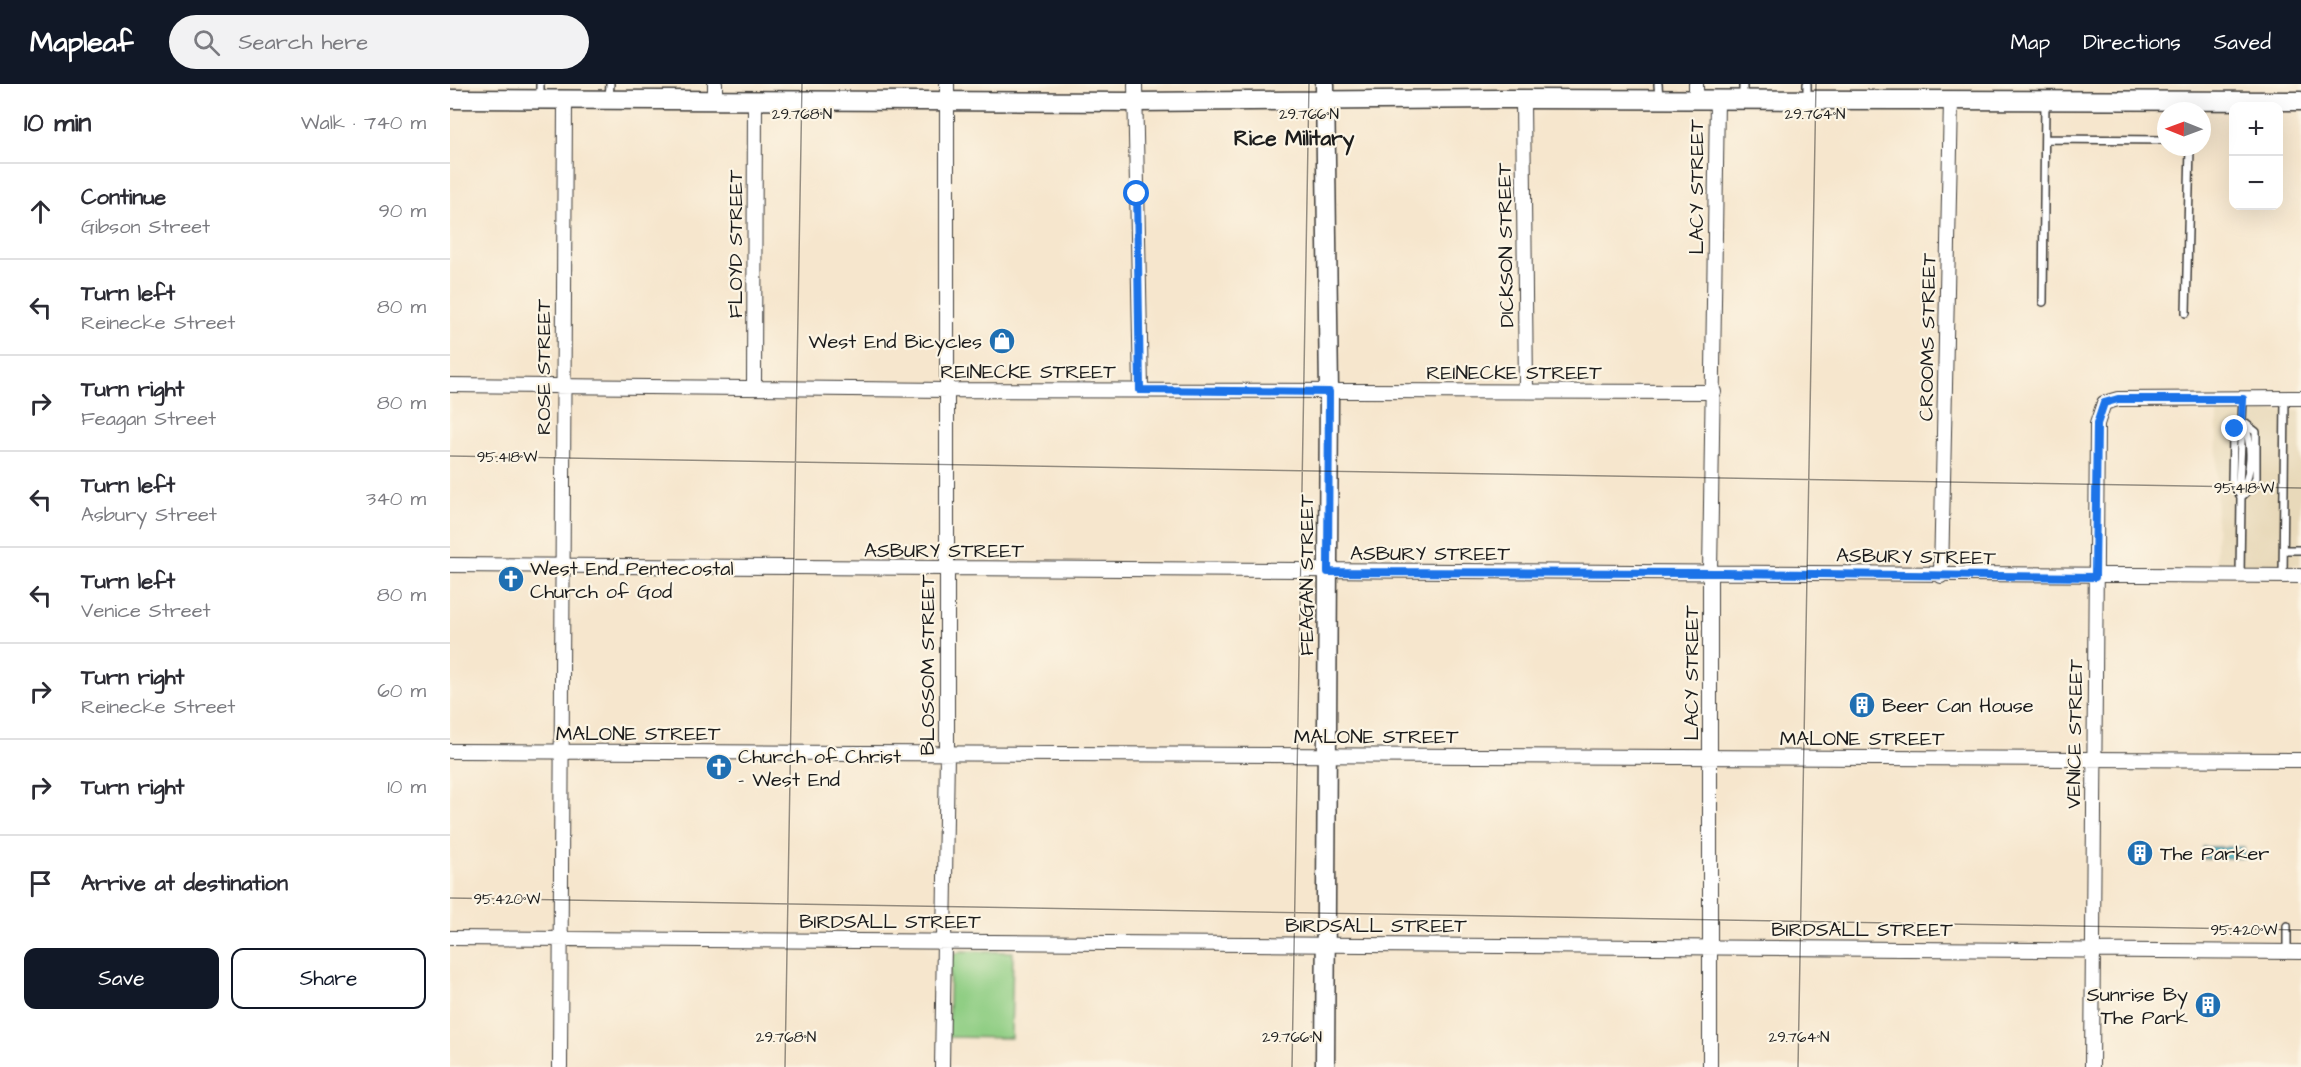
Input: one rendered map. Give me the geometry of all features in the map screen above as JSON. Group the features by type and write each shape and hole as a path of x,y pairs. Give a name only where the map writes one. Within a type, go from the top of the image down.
{"street":[{"path":"450,99 540,91 565,99 610,91 715,91 755,99 947,92 1325,92 1524,99 1696,92 1717,99 1743,92 1807,92 1952,100 2045,99 2157,104"},
{"name":"BLOSSOM STREET","path":"942,1067 947,753 947,92"},
{"name":"FEAGAN STREET","path":"1325,92 1329,392 1325,1067"},
{"path":"1135,93 1140,390"},
{"name":"ROSE STREET","path":"560,1067 565,99"},
{"name":"FLOYD STREET","path":"754,388 755,99"},
{"name":"DICKSON STREET","path":"1524,99 1526,391"},
{"name":"LACY STREET","path":"1710,1067 1710,573 1717,99"},
{"name":"CROOMS STREET","path":"1941,576 1952,100"},
{"path":"2272,102 2301,101"},
{"path":"2211,104 2229,104"},
{"name":"REINECKE STREET","path":"450,386 1329,392 1714,392"},
{"path":"2243,399 2301,398"},
{"name":"VENICE STREET","path":"2091,1067 2097,424 2104,403 2118,399 2243,399"},
{"name":"ASBURY STREET","path":"450,565 2095,577 2301,576"},
{"name":"MALONE STREET","path":"450,751 2301,760"},
{"name":"BIRDSALL STREET","path":"450,938 2294,952"}],"lane":[{"path":"2043,302 2045,99"},
{"path":"2045,140 2157,140"},
{"path":"2186,313 2190,156"},
{"path":"2283,576 2285,398"},
{"path":"2240,576 2241,497 2239,485 2243,399"},
{"path":"2241,497 2252,487 2256,478 2256,432 2242,421"},
{"path":"2284,550 2301,550"},
{"path":"2287,926 2294,952"}],"shaded area":[{"path":"2217,410 2301,411 2301,565 2216,564"}],"green space":[{"path":"962,951 1013,952 1011,1038 948,1037 950,961 953,955"}],"water":[{"path":"2203,847 2244,847 2244,858 2203,858"}],"place":[{"name":"West End Bicycles","path":"1002,341"},
{"name":"West End Pentecostal Church of God","path":"511,579"},
{"name":"Beer Can House","path":"1862,705"},
{"name":"Church of Christ - West End","path":"719,767"},
{"name":"The Parker","path":"2140,853"},
{"name":"Sunrise By The Park","path":"2208,1005"}],"district":[{"name":"Rice Military","path":"1294,138"}],"route":[{"path":"1137,194 1140,390 1329,392 1328,572 2095,577 2097,424 2104,403 2118,399 2243,399 2242,421 2235,429"}]}
